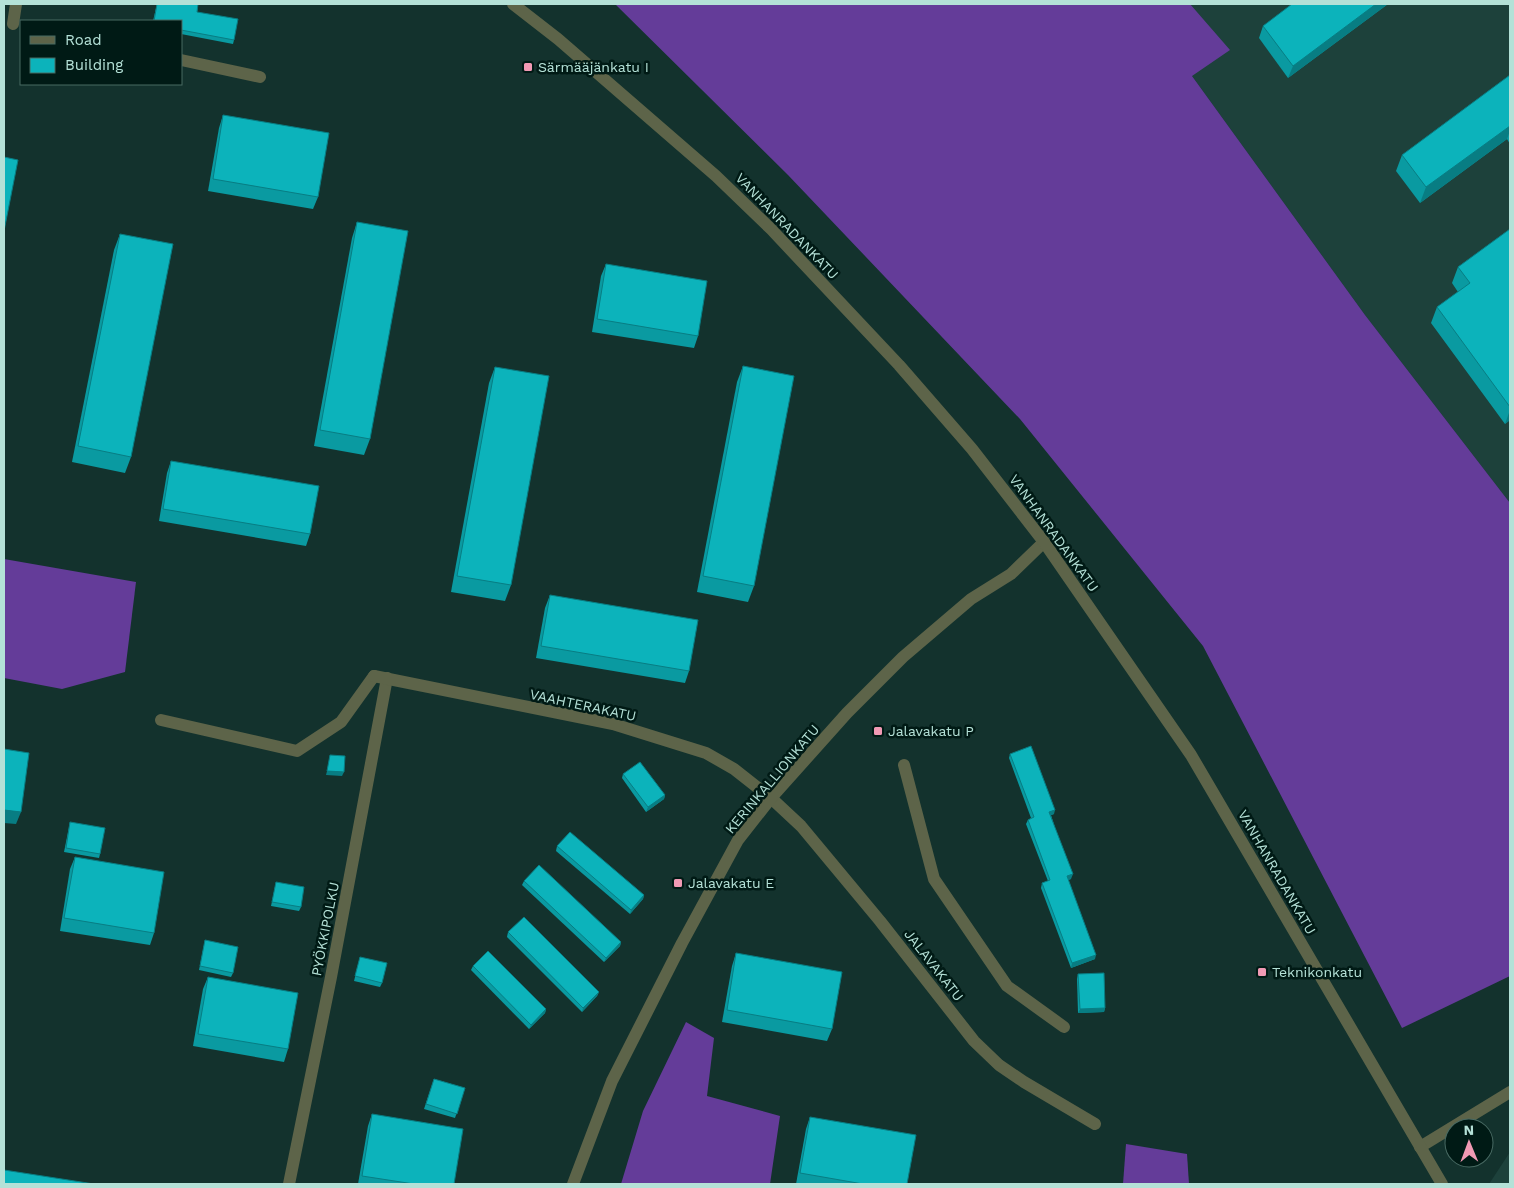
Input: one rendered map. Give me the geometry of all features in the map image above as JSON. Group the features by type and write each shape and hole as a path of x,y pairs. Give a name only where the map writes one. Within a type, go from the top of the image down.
{"street":[{"path":"13,25 16,4"},
{"name":"VANHANRADANKATU","path":"513,4 558,39 643,111 716,176 771,229 905,372 972,449 1044,542 1191,754 1442,1184"},
{"path":"182,60 260,77"},
{"name":"KERINKALLIONKATU","path":"572,1184 612,1081 682,943 738,840 771,798 847,713 902,657 970,600 1012,574 1044,542"},
{"path":"161,720 297,751 341,722 381,677"},
{"name":"VAAHTERAKATU","path":"381,677 613,724 672,742 706,753 734,769 771,798"},
{"name":"PYÖKKIPOLKU","path":"289,1184 333,967 381,677"},
{"path":"904,765 934,879 1007,986 1064,1027"},
{"name":"JALAVAKATU","path":"771,798 801,826 880,921 974,1041 999,1065 1024,1082 1096,1124"},
{"path":"1420,1147 1510,1092"}],"shaded area":[{"path":"615,4 1190,4 1230,50 1192,76 1365,315 1510,503 1510,976 1402,1028 1203,646 1020,419 788,175"},
{"path":"1190,4 1510,4 1510,503 1365,315 1192,76"},
{"path":"4,559 136,582 125,672 62,689 4,678"},
{"path":"686,1022 714,1038 707,1096 780,1116 770,1184 621,1184 643,1111"},
{"path":"1126,1144 1187,1154 1189,1184 1123,1184"},
{"path":"1510,1152 1510,1184 1489,1184"}],"building":[{"path":"157,4 198,4 197,12 238,19 234,40 182,30 182,20 154,20"},
{"path":"1292,4 1376,4 1293,66 1263,26"},
{"path":"1510,75 1510,126 1426,187 1402,155"},
{"path":"223,115 329,133 318,197 213,179"},
{"path":"4,157 18,160 4,231"},
{"path":"357,222 408,231 370,439 320,430"},
{"path":"1510,229 1510,407 1437,307 1470,283 1458,267"},
{"path":"120,234 173,244 131,457 78,446"},
{"path":"606,264 707,281 698,336 597,319"},
{"path":"743,366 794,376 754,586 703,576"},
{"path":"495,367 549,376 511,585 457,576"},
{"path":"171,461 319,486 310,534 163,509"},
{"path":"550,595 698,620 689,671 541,646"},
{"path":"1031,746 1055,810 1049,812 1073,874 1067,876 1096,955 1072,963 1042,883 1050,880 1028,820 1034,817 1010,754"},
{"path":"4,749 29,753 21,812 4,810"},
{"path":"330,755 345,756 344,772 327,771"},
{"path":"640,762 665,795 648,807 623,774"},
{"path":"70,822 105,828 100,854 66,848"},
{"path":"570,832 644,895 631,910 557,846"},
{"path":"75,857 164,872 154,933 64,918"},
{"path":"539,865 621,942 606,958 524,881"},
{"path":"276,882 304,887 301,907 272,902"},
{"path":"524,917 599,992 583,1008 508,932"},
{"path":"205,940 238,947 233,973 200,966"},
{"path":"488,951 546,1009 531,1025 473,966"},
{"path":"736,953 842,972 832,1029 727,1010"},
{"path":"360,957 387,963 382,983 355,976"},
{"path":"1104,973 1105,1008 1080,1009 1078,974"},
{"path":"208,977 298,993 288,1049 198,1034"},
{"path":"434,1079 465,1088 457,1114 426,1104"},
{"path":"372,1114 463,1129 454,1184 414,1184 362,1176"},
{"path":"810,1117 916,1135 907,1184 863,1184 800,1173"},
{"path":"4,1170 94,1184 4,1184"}],"place":[{"name":"Särmääjänkatu I","path":"528,67"},
{"name":"Jalavakatu P","path":"878,731"},
{"name":"Jalavakatu E","path":"678,883"},
{"name":"Teknikonkatu","path":"1262,972"}]}
